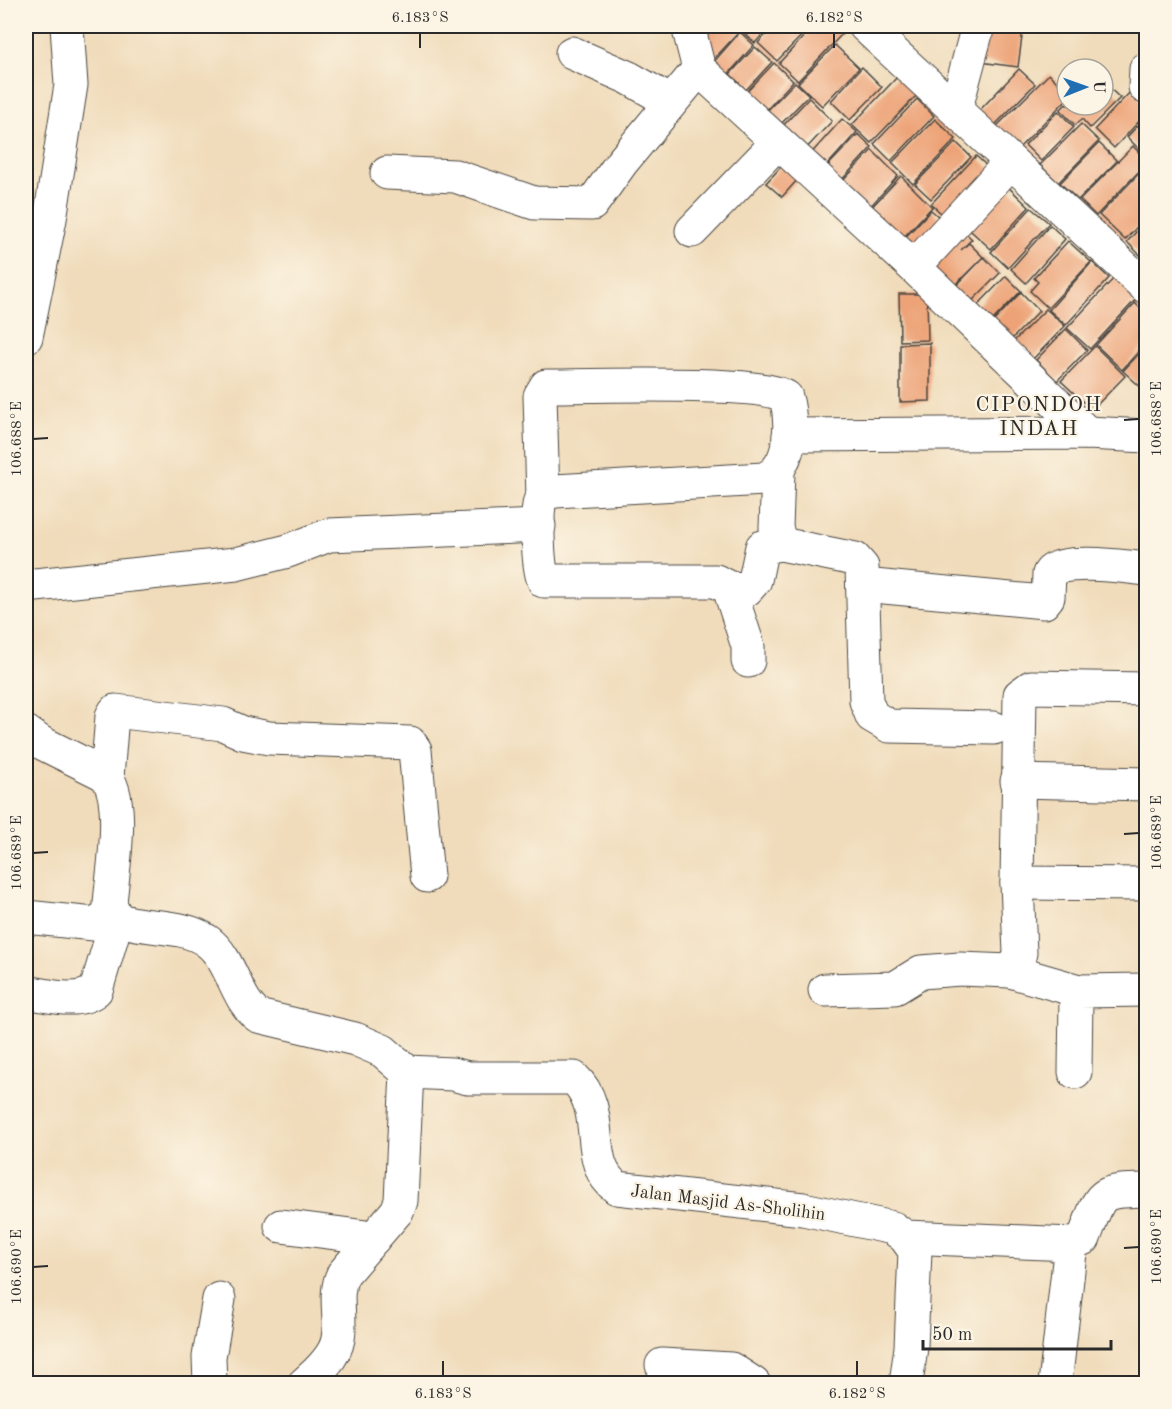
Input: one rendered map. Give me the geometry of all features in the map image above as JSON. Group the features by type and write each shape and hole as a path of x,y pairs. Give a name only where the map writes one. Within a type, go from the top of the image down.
{"street":[{"path":"26,337 50,219 71,85 67,26"},
{"path":"688,26 700,73"},
{"path":"865,26 956,108 1010,163 1146,287"},
{"path":"956,108 978,26"},
{"path":"572,53 629,78 671,102"},
{"path":"387,173 455,176 534,203 592,204 671,102 694,75 700,73 705,75 914,267 1087,434"},
{"path":"692,231 778,142"},
{"path":"914,267 1010,163"},
{"path":"541,512 546,494 561,491 764,479 778,472 783,465 789,435 786,397 764,390 732,387 546,386 540,396 540,572 542,579 549,583 687,579 716,581 729,588 747,589 754,580 762,547 781,544 855,559 862,567 866,701 872,716 889,726 994,728"},
{"path":"789,435 1087,434 1146,436"},
{"path":"778,472 776,528 781,544"},
{"path":"26,586 236,564 288,550 329,534 541,512"},
{"path":"863,585 1044,602 1048,597 1051,570 1089,564 1146,569"},
{"path":"729,588 748,646 748,660"},
{"path":"1010,971 1016,967 1020,953 1017,781 1020,695 1031,687 1146,689"},
{"path":"26,992 81,999 96,990 115,916 110,904 116,801 107,777 112,716 115,711 223,724 243,733 269,738 410,743 415,750 427,876"},
{"path":"26,732 107,777"},
{"path":"1017,781 1146,784"},
{"path":"1017,883 1146,884"},
{"path":"26,918 94,924 115,916 138,925 182,931 206,940 220,954 249,1010 258,1016 356,1039 383,1051 406,1072 401,1201 397,1211 338,1284 338,1340 317,1373 304,1383"},
{"path":"825,990 895,988 921,972 960,969 1010,971 1079,991 1146,990"},
{"path":"1075,1072 1076,996 1079,991"},
{"name":"Jalan Masjid As-Sholihin","path":"406,1072 453,1074 468,1078 574,1078 584,1087 592,1103 601,1171 617,1188 803,1209 893,1228 905,1237"},
{"path":"905,1237 1071,1244 1084,1238 1100,1198 1113,1191 1146,1190"},
{"path":"281,1226 374,1238"},
{"path":"905,1237 915,1251 911,1347 906,1383"},
{"path":"1055,1383 1071,1244"},
{"path":"210,1383 209,1357 219,1299"},
{"path":"662,1365 731,1369 754,1383"}],"building":[{"path":"716,26 734,26 740,31 711,62 695,48"},
{"path":"736,26 771,26 755,43"},
{"path":"774,26 811,26 777,61 758,43"},
{"path":"814,26 834,26 842,34 798,81 779,63"},
{"path":"992,26 1023,29 1018,67 980,62"},
{"path":"740,32 754,45 725,78 711,65"},
{"path":"835,45 859,68 822,106 798,83"},
{"path":"755,47 772,62 746,90 730,74"},
{"path":"774,63 793,81 762,115 743,96"},
{"path":"862,67 882,87 850,120 831,101"},
{"path":"1019,69 1035,84 993,127 978,112"},
{"path":"1049,74 1055,80 1055,111 1017,150 995,128"},
{"path":"899,75 918,94 871,143 852,125"},
{"path":"795,82 809,95 778,127 764,114"},
{"path":"1132,90 1146,104 1146,114 1114,148 1095,129 1106,117 1115,117 1115,108"},
{"path":"1115,93 1120,98 1115,103"},
{"path":"809,98 832,121 802,153 779,130"},
{"path":"917,99 934,116 891,161 874,144"},
{"path":"1055,114 1055,117 1064,117 1074,127 1041,161 1025,145"},
{"path":"1067,117 1101,117 1090,128 1082,119 1075,125"},
{"path":"1146,117 1146,156 1127,137"},
{"path":"842,119 857,132 822,171 808,157"},
{"path":"935,119 956,139 913,184 892,163"},
{"path":"1081,124 1099,141 1058,183 1040,165"},
{"path":"858,134 872,147 837,185 823,171"},
{"path":"956,142 971,157 931,199 915,184"},
{"path":"1099,143 1117,161 1078,200 1060,183"},
{"path":"1133,146 1146,160 1146,164 1096,216 1080,200"},
{"path":"872,150 898,176 866,211 838,186"},
{"path":"792,155 807,169 782,197 766,183"},
{"path":"976,156 996,174 951,222 931,204"},
{"path":"1146,166 1146,217 1125,240 1099,215"},
{"path":"901,176 932,207 900,241 868,211"},
{"path":"1002,181 1029,207 991,249 963,224"},
{"path":"1031,208 1049,223 1008,268 991,252"},
{"path":"931,210 947,224 916,258 900,243"},
{"path":"1146,221 1146,252 1142,257 1127,242"},
{"path":"1050,225 1065,239 1026,283 1011,269"},
{"path":"959,227 972,239 961,250 969,243 983,257 952,288 924,263"},
{"path":"1068,241 1091,262 1048,308 1030,291 1038,282 1034,278"},
{"path":"984,257 1000,273 969,304 953,289"},
{"path":"1092,262 1109,278 1066,325 1049,310"},
{"path":"1006,276 1021,291 990,323 975,308"},
{"path":"1116,276 1138,297 1090,349 1067,328"},
{"path":"1021,292 1039,311 1009,342 991,324"},
{"path":"899,294 927,294 928,340 900,341"},
{"path":"1135,303 1146,314 1146,343 1122,370 1096,345"},
{"path":"1046,309 1065,326 1032,360 1013,342"},
{"path":"1066,329 1087,350 1057,381 1036,360"},
{"path":"930,343 930,401 900,402 900,344"},
{"path":"1095,346 1125,376 1092,410 1061,381"},
{"path":"1146,346 1146,389 1145,391 1123,371"}],"district":[{"name":"CIPONDOH INDAH","path":"1039,416"}]}
